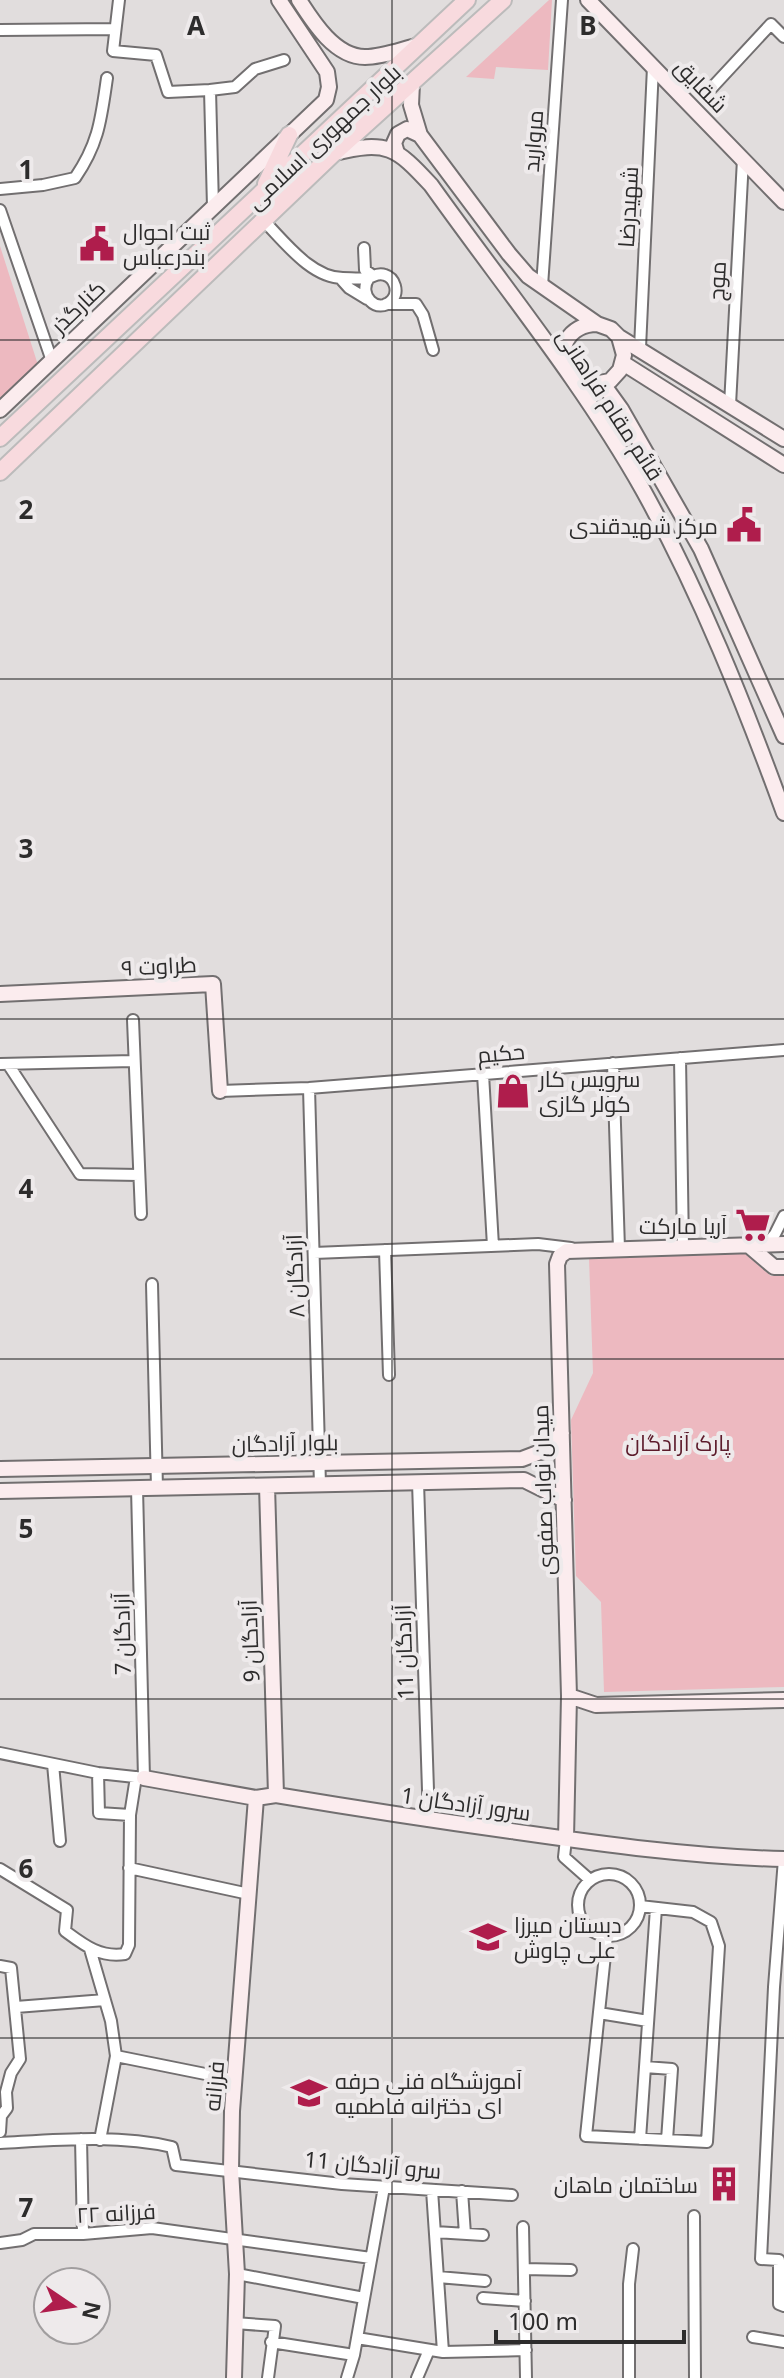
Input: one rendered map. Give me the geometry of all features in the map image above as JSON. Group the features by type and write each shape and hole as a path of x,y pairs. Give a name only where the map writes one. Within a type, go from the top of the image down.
{"main road":[{"name":"بلوار جمهوری اسلامی","path":"0,438 467,0"},
{"name":"بلوار جمهوری اسلامی","path":"0,472 334,153 503,0"},
{"path":"261,193 289,135"}],"street":[{"path":"119,0 113,51 156,55 168,92 235,87 255,69 284,60"},
{"name":"کنارگذر","path":"0,410 326,100 329,80 325,67 279,0"},
{"path":"299,0 337,47 352,54 365,57 416,46"},
{"name":"مروارید","path":"542,286 562,0"},
{"name":"شقایق","path":"588,0 784,202"},
{"path":"707,93 771,24 784,37"},
{"path":"0,30 115,29"},
{"name":"شهیدرضا","path":"640,348 653,67"},
{"path":"0,189 75,178 91,155 101,124 107,78"},
{"name":"قائم مقام فراهانی","path":"412,83 411,105 420,135 509,254 528,276 597,324"},
{"path":"210,90 213,207"},
{"path":"397,153 394,143 402,131 412,130 420,135"},
{"path":"334,153 381,146 397,153"},
{"name":"قائم مقام فراهانی","path":"397,153 406,158 431,185 570,375 641,488 680,559 745,710 784,813"},
{"name":"موج","path":"730,405 743,159"},
{"path":"0,210 52,361"},
{"path":"263,220 315,269 340,278 380,273 389,276 395,283 396,291 392,300 384,305"},
{"path":"364,248 365,270 371,276"},
{"path":"368,300 364,291 371,276"},
{"path":"340,278 349,288 375,305 416,304 423,315 433,350"},
{"path":"597,324 611,329 619,337 623,363 616,376 603,384 581,383 570,375 562,354 566,340 582,326 597,324"},
{"name":"قائم مقام فراهانی","path":"619,337 784,439"},
{"name":"قائم مقام فراهانی","path":"623,363 784,465"},
{"name":"قائم مقام فراهانی","path":"603,384 621,409 701,549 784,736"},
{"path":"688,406 702,387"},
{"name":"طراوت ۹","path":"0,994 213,984 220,1091"},
{"path":"133,1020 141,1214"},
{"name":"حکیم","path":"220,1091 309,1088 784,1050"},
{"path":"680,1058 683,1247"},
{"path":"4,1064 133,1061"},
{"path":"613,1063 619,1249"},
{"path":"4,1064 80,1174 139,1175"},
{"path":"483,1074 493,1246"},
{"name":"آزادگان ۸","path":"309,1088 320,1485"},
{"path":"766,1245 784,1216"},
{"path":"314,1253 538,1244 593,1250"},
{"path":"538,1244 546,1249 557,1279"},
{"path":"557,1279 560,1256 567,1251 784,1244"},
{"path":"748,1245 774,1267 784,1267"},
{"path":"385,1250 389,1375"},
{"name":"میدان نواب صفوی","path":"557,1279 569,1696 566,1839"},
{"path":"152,1284 157,1488"},
{"name":"بلوار آزادگان","path":"0,1469 522,1459 543,1451 562,1433"},
{"path":"522,1459 531,1469 524,1480"},
{"name":"بلوار آزادگان","path":"0,1491 524,1480 564,1500"},
{"name":"آزادگان 11","path":"418,1482 429,1821"},
{"name":"آزادگان 9","path":"267,1486 276,1795"},
{"name":"آزادگان 7","path":"90,1949 105,1955 125,1954 129,1945 130,1815 140,1778 137,1488"},
{"path":"569,1696 596,1705 784,1700"},
{"path":"0,1753 98,1773 140,1778"},
{"path":"53,1764 60,1841"},
{"path":"98,1773 99,1813 130,1815"},
{"name":"سرور آزادگان 1","path":"140,1778 256,1798 276,1795 429,1821 566,1839 721,1857 784,1859"},
{"name":"فرزانه","path":"234,2378 237,2274 231,2170 256,1798"},
{"path":"566,1839 564,1857 590,1880"},
{"path":"784,1859 761,2259 779,2260 779,2304 784,2306"},
{"path":"129,1868 249,1894"},
{"path":"0,1869 67,1910 65,1931 90,1949 105,2000 116,2056 100,2140 0,2143"},
{"path":"600,1875 619,1875 635,1887 640,1906 638,1916 626,1931 607,1936 588,1927 581,1919 579,1898 590,1880 600,1875"},
{"path":"607,1936 586,2136 707,2142 719,1946 711,1922 693,1912 640,1906"},
{"path":"640,2139 656,1908"},
{"path":"0,1966 11,1968 20,2059 11,2073 6,2092 7,2108 1,2116 0,2132"},
{"path":"16,2007 105,2000"},
{"path":"599,2013 648,2021"},
{"path":"771,2055 784,2056"},
{"path":"116,2056 235,2080"},
{"path":"645,2067 672,2069 667,2140"},
{"path":"81,2139 83,2234"},
{"name":"سرو آزادگان 11","path":"100,2140 172,2147 176,2165 384,2187 512,2195"},
{"path":"347,2378 354,2355 384,2187"},
{"path":"432,2190 443,2352"},
{"path":"462,2191 465,2234"},
{"path":"694,2216 695,2378"},
{"path":"523,2227 526,2378"},
{"name":"فرزانه ۲۲","path":"0,2243 22,2240 34,2234 83,2234 152,2228 371,2258"},
{"path":"435,2232 483,2235"},
{"path":"629,2378 629,2284 633,2249"},
{"path":"524,2269 571,2270"},
{"path":"237,2274 364,2298"},
{"path":"438,2277 485,2281"},
{"path":"483,2298 525,2301"},
{"path":"234,2323 275,2326 268,2378"},
{"path":"753,2337 784,2342"},
{"path":"357,2338 443,2352 526,2350"},
{"path":"271,2342 354,2355"},
{"path":"417,2378 429,2350"}],"green space":[{"path":"552,0 548,70 496,67 494,79 466,77"},
{"path":"0,246 38,365 0,398"},
{"name":"پارک آزادگان","path":"744,1253 771,1276 784,1275 784,1687 604,1692 601,1602 576,1576 571,1420 593,1373 589,1258"}],"place":[{"name":"ثبت احوال بندرعباس","path":"97,244"},
{"name":"مرکز شهیدقندی","path":"744,525"},
{"name":"سرویس کار کولر گازی","path":"513,1091"},
{"name":"آریا مارکت","path":"753,1225"},
{"name":"دبستان میرزا علی چاوش","path":"488,1937"},
{"name":"آموزشگاه فنی حرفه ای دخترانه فاطمیه","path":"309,2093"},
{"name":"ساختمان ماهان","path":"724,2184"}]}
